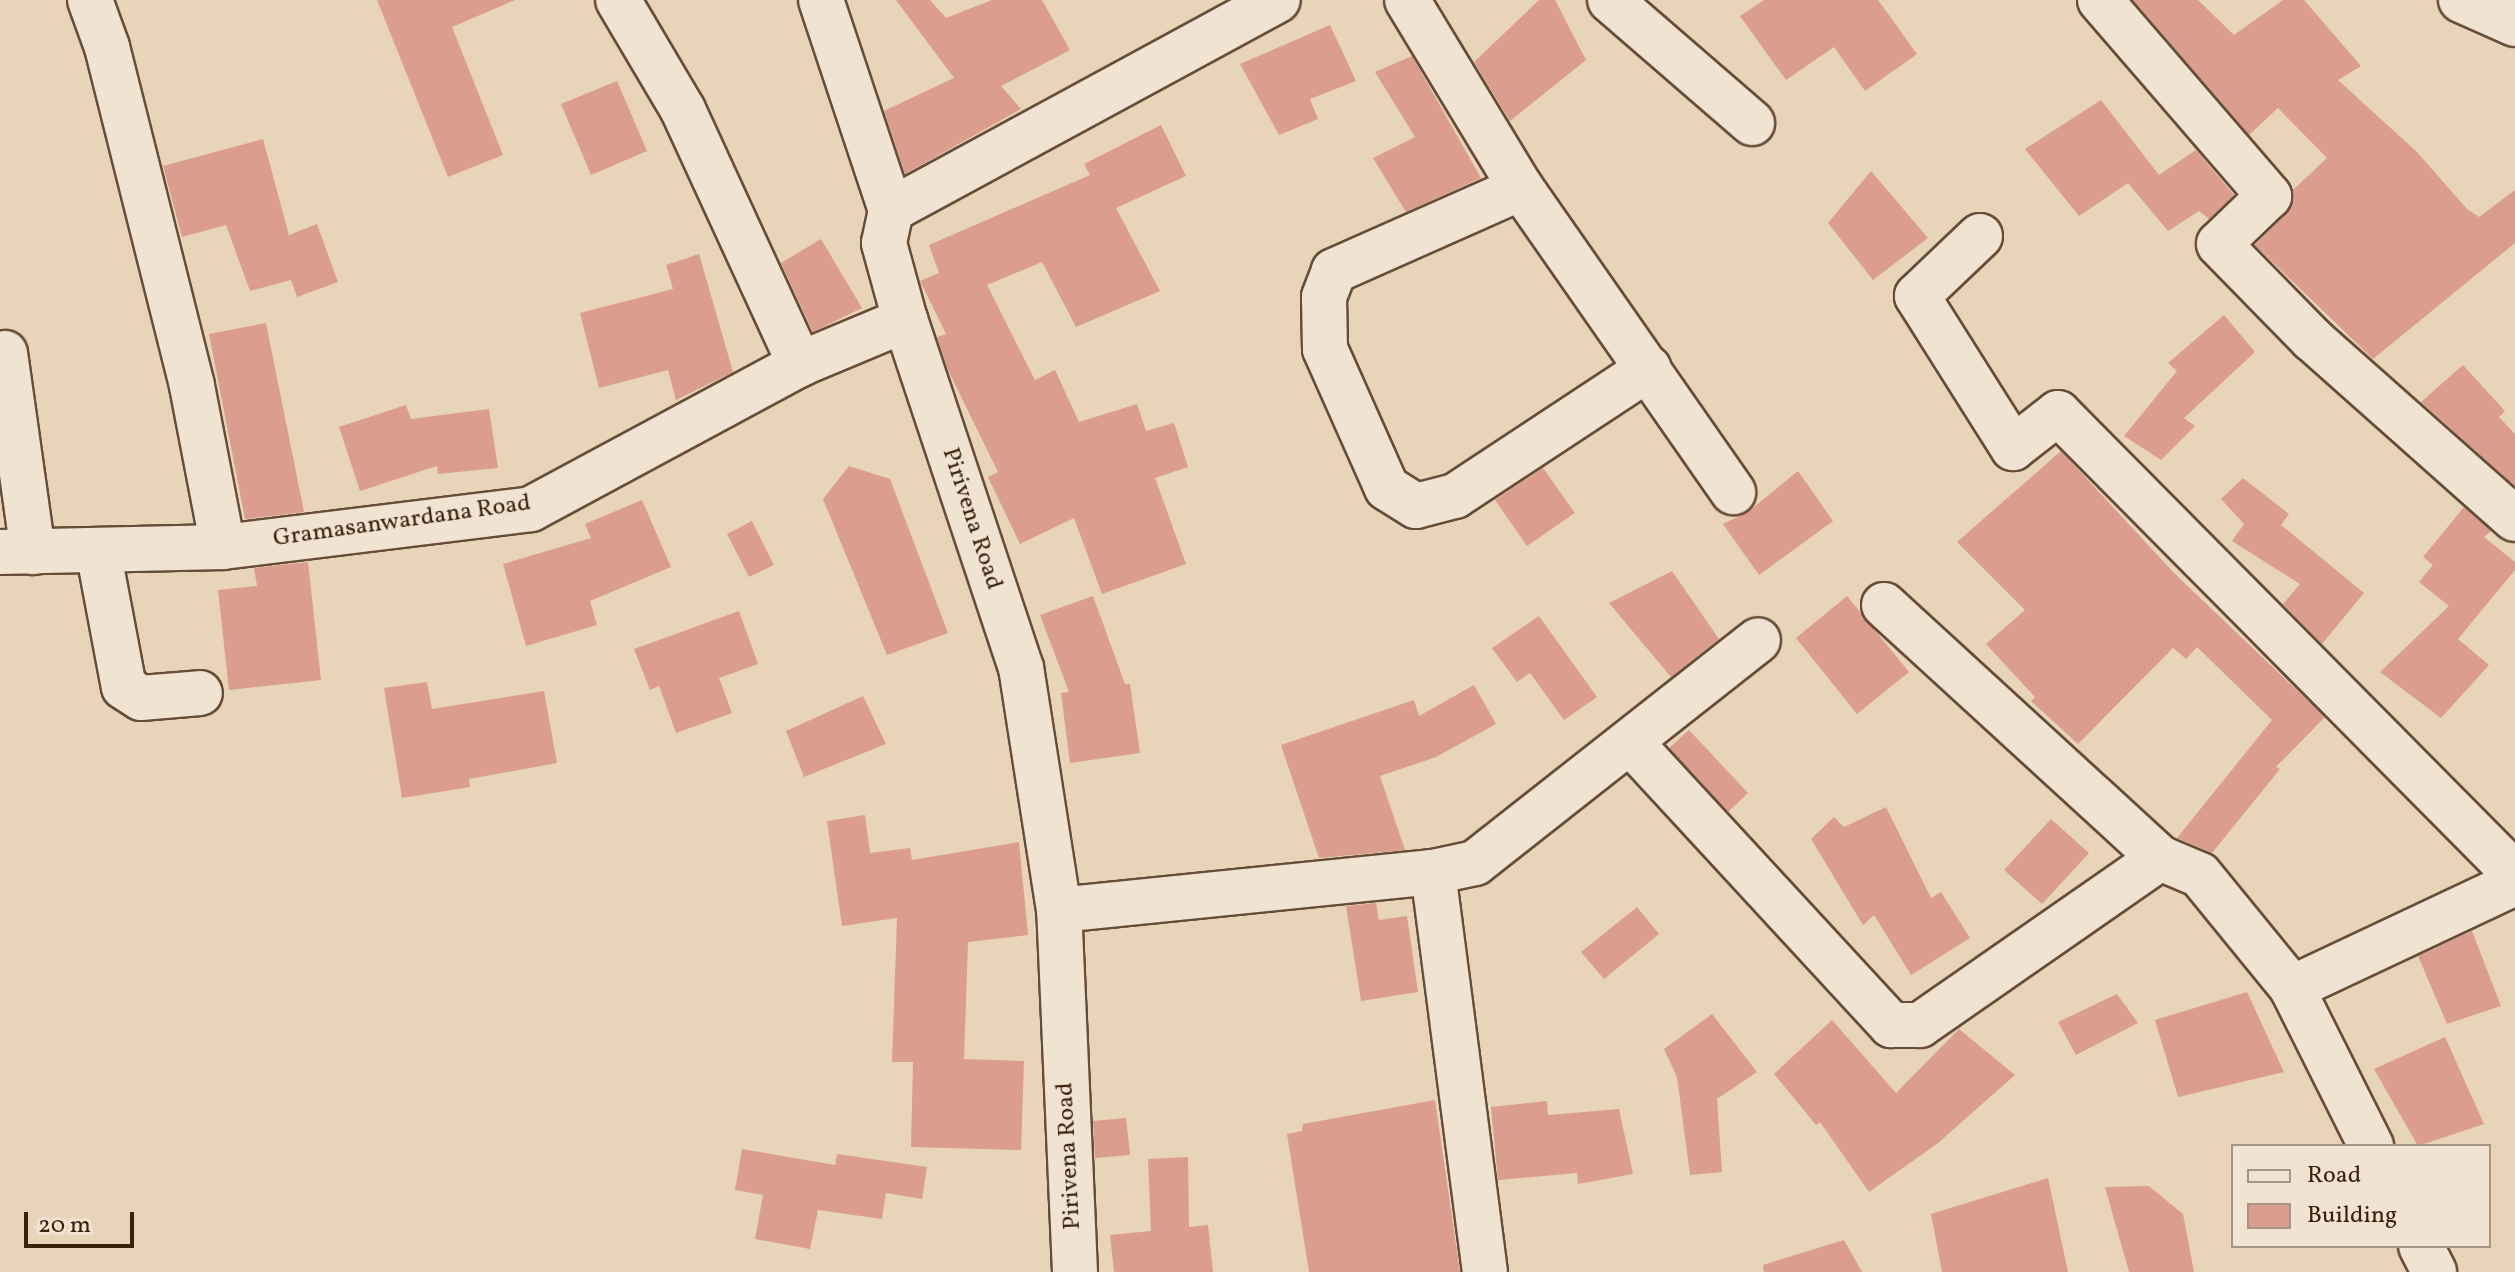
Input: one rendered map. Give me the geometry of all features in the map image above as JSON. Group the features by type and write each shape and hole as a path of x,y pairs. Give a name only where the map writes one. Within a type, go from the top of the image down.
{"street":[{"path":"90,0 107,47 192,386 223,547"},
{"path":"618,0 683,110 800,364"},
{"path":"821,0 891,210 1278,0"},
{"path":"1407,0 1521,188 1733,492"},
{"path":"1610,0 1752,123"},
{"path":"2100,0 2269,196 2219,244 2312,339 2515,519"},
{"path":"2461,0 2515,24"},
{"path":"1521,188 1334,271 1324,297 1325,349 1387,488 1416,506 1455,496 1649,368"},
{"name":"Pirivena Road","path":"891,210 884,243 905,320 1021,668 1059,910 1075,1272"},
{"path":"1980,236 1917,296 2013,448 2058,413 2515,874"},
{"name":"Gramasanwardana Road","path":"16,552 223,547 531,509 800,364 905,320"},
{"path":"5,353 16,552"},
{"path":"98,550 124,687 141,698 200,693"},
{"path":"1884,605 2160,858 2200,875 2292,988 2370,1144"},
{"path":"1059,910 1433,872 1475,863 1758,640"},
{"path":"1631,743 1891,1025 1920,1025 2160,858"},
{"path":"1433,872 1485,1272"},
{"path":"2292,988 2515,883"},
{"path":"2422,1248 2434,1272"}],"building":[{"path":"377,0 515,0 452,27 503,155 448,177"},
{"path":"896,0 930,0 946,18 992,0 1042,0 1070,50 1001,86 1021,109 905,174 884,111 954,78"},
{"path":"1539,0 1555,0 1586,60 1510,121 1474,62"},
{"path":"1764,0 1878,0 1917,54 1865,91 1834,47 1786,80 1740,16"},
{"path":"2133,0 2198,0 2234,35 2283,0 2304,0 2361,66 2338,80 2417,152 2467,209 2479,217 2515,190 2515,243 2373,359 2255,245 2287,213 2293,190 2327,158 2278,108 2249,135"},
{"path":"1330,25 1356,81 1310,99 1318,119 1279,135 1240,64"},
{"path":"1412,56 1481,178 1406,212 1373,158 1415,137 1375,72"},
{"path":"617,81 647,151 591,175 561,104"},
{"path":"2101,100 2159,175 2196,150 2234,195 2209,219 2199,211 2168,231 2128,183 2079,216 2025,149"},
{"path":"1161,125 1186,176 1116,208 1160,291 1076,327 1042,262 987,285 1035,380 1055,370 1079,422 1137,404 1146,431 1174,423 1188,467 1155,478 1186,564 1102,594 1074,518 1020,544 988,477 998,472 948,370 937,337 946,334 920,281 939,273 929,245 1090,175 1084,164"},
{"path":"263,139 289,235 317,224 338,282 297,297 291,280 250,291 226,225 182,237 163,166"},
{"path":"1871,171 1928,238 1873,280 1828,223"},
{"path":"821,239 862,308 813,332 781,263"},
{"path":"699,254 733,372 676,400 668,370 599,388 580,313 673,289 666,265"},
{"path":"2224,315 2255,352 2184,418 2195,426 2161,460 2124,436 2177,371 2168,363"},
{"path":"266,323 304,512 245,519 209,334"},
{"path":"2463,365 2505,411 2499,417 2515,434 2515,486 2421,402"},
{"path":"406,405 411,419 489,409 498,468 438,474 437,466 360,491 339,427"},
{"path":"2061,451 2174,573 2325,717 2276,767 2280,769 2212,853 2177,838 2272,720 2197,647 2186,659 2173,648 2078,744 2031,701 2035,697 1986,644 2025,610 1957,542"},
{"path":"849,466 890,479 948,633 887,655 823,499"},
{"path":"1543,468 1575,513 1527,546 1495,500"},
{"path":"1798,471 1833,521 1759,575 1723,524 1748,512"},
{"path":"2243,478 2289,514 2281,525 2364,593 2322,644 2283,604 2300,584 2232,541 2244,524 2221,499"},
{"path":"642,500 671,567 590,601 597,625 526,646 503,564 591,538 585,524"},
{"path":"2464,507 2491,531 2484,537 2515,562 2515,570 2458,639 2489,665 2441,718 2380,672 2449,606 2419,582 2433,565 2423,557"},
{"path":"752,521 774,565 749,577 727,534"},
{"path":"308,562 321,680 229,690 218,590 257,586 254,568"},
{"path":"1672,571 1719,639 1671,677 1609,603"},
{"path":"1093,596 1125,684 1130,684 1140,753 1070,763 1061,693 1069,692 1040,615"},
{"path":"1847,596 1909,672 1857,714 1796,638"},
{"path":"739,611 758,664 719,678 732,713 676,733 659,686 650,690 634,649"},
{"path":"1539,616 1597,697 1564,720 1530,673 1517,682 1492,648"},
{"path":"427,682 432,709 544,691 557,763 469,779 470,787 402,798 384,688"},
{"path":"1474,685 1496,724 1436,757 1380,776 1405,850 1319,858 1281,745 1414,700 1419,716"},
{"path":"863,696 886,744 804,777 786,731"},
{"path":"1689,730 1748,793 1728,812 1669,748"},
{"path":"1886,807 1931,898 1941,892 1970,938 1911,975 1874,915 1863,925 1811,839 1834,817 1844,827"},
{"path":"865,815 870,853 910,848 912,860 1019,842 1028,935 968,942 964,1059 1024,1061 1021,1150 911,1147 913,1062 892,1062 897,918 842,926 827,821"},
{"path":"2051,819 2089,853 2042,904 2004,870"},
{"path":"1376,903 1379,920 1407,916 1418,992 1361,1001 1346,906"},
{"path":"1637,907 1659,934 1604,979 1581,952"},
{"path":"2472,931 2501,1006 2447,1024 2418,956"},
{"path":"2247,992 2284,1072 2178,1097 2155,1020"},
{"path":"2117,994 2138,1023 2076,1055 2058,1022"},
{"path":"1712,1014 1757,1072 1717,1099 1722,1172 1690,1175 1677,1077 1664,1049"},
{"path":"1832,1020 1896,1093 1959,1029 2015,1075 1938,1143 1869,1192 1820,1122 1816,1125 1774,1074"},
{"path":"2445,1037 2484,1124 2417,1144 2374,1069"},
{"path":"1435,1100 1460,1272 1309,1272 1287,1134 1302,1131 1303,1124"},
{"path":"1547,1101 1548,1115 1619,1109 1633,1174 1578,1184 1577,1173 1498,1180 1491,1107"},
{"path":"1126,1118 1130,1155 1095,1158 1093,1121"},
{"path":"742,1149 835,1165 837,1154 927,1167 922,1199 886,1193 882,1219 818,1210 810,1249 755,1239 763,1195 735,1190"},
{"path":"1188,1157 1189,1227 1208,1225 1213,1272 1114,1272 1110,1235 1151,1231 1148,1159"},
{"path":"2048,1178 2068,1272 1942,1272 1931,1214"},
{"path":"2149,1186 2183,1214 2194,1272 2129,1272 2105,1187"},
{"path":"1844,1240 1862,1272 1764,1272 1763,1265"}]}
